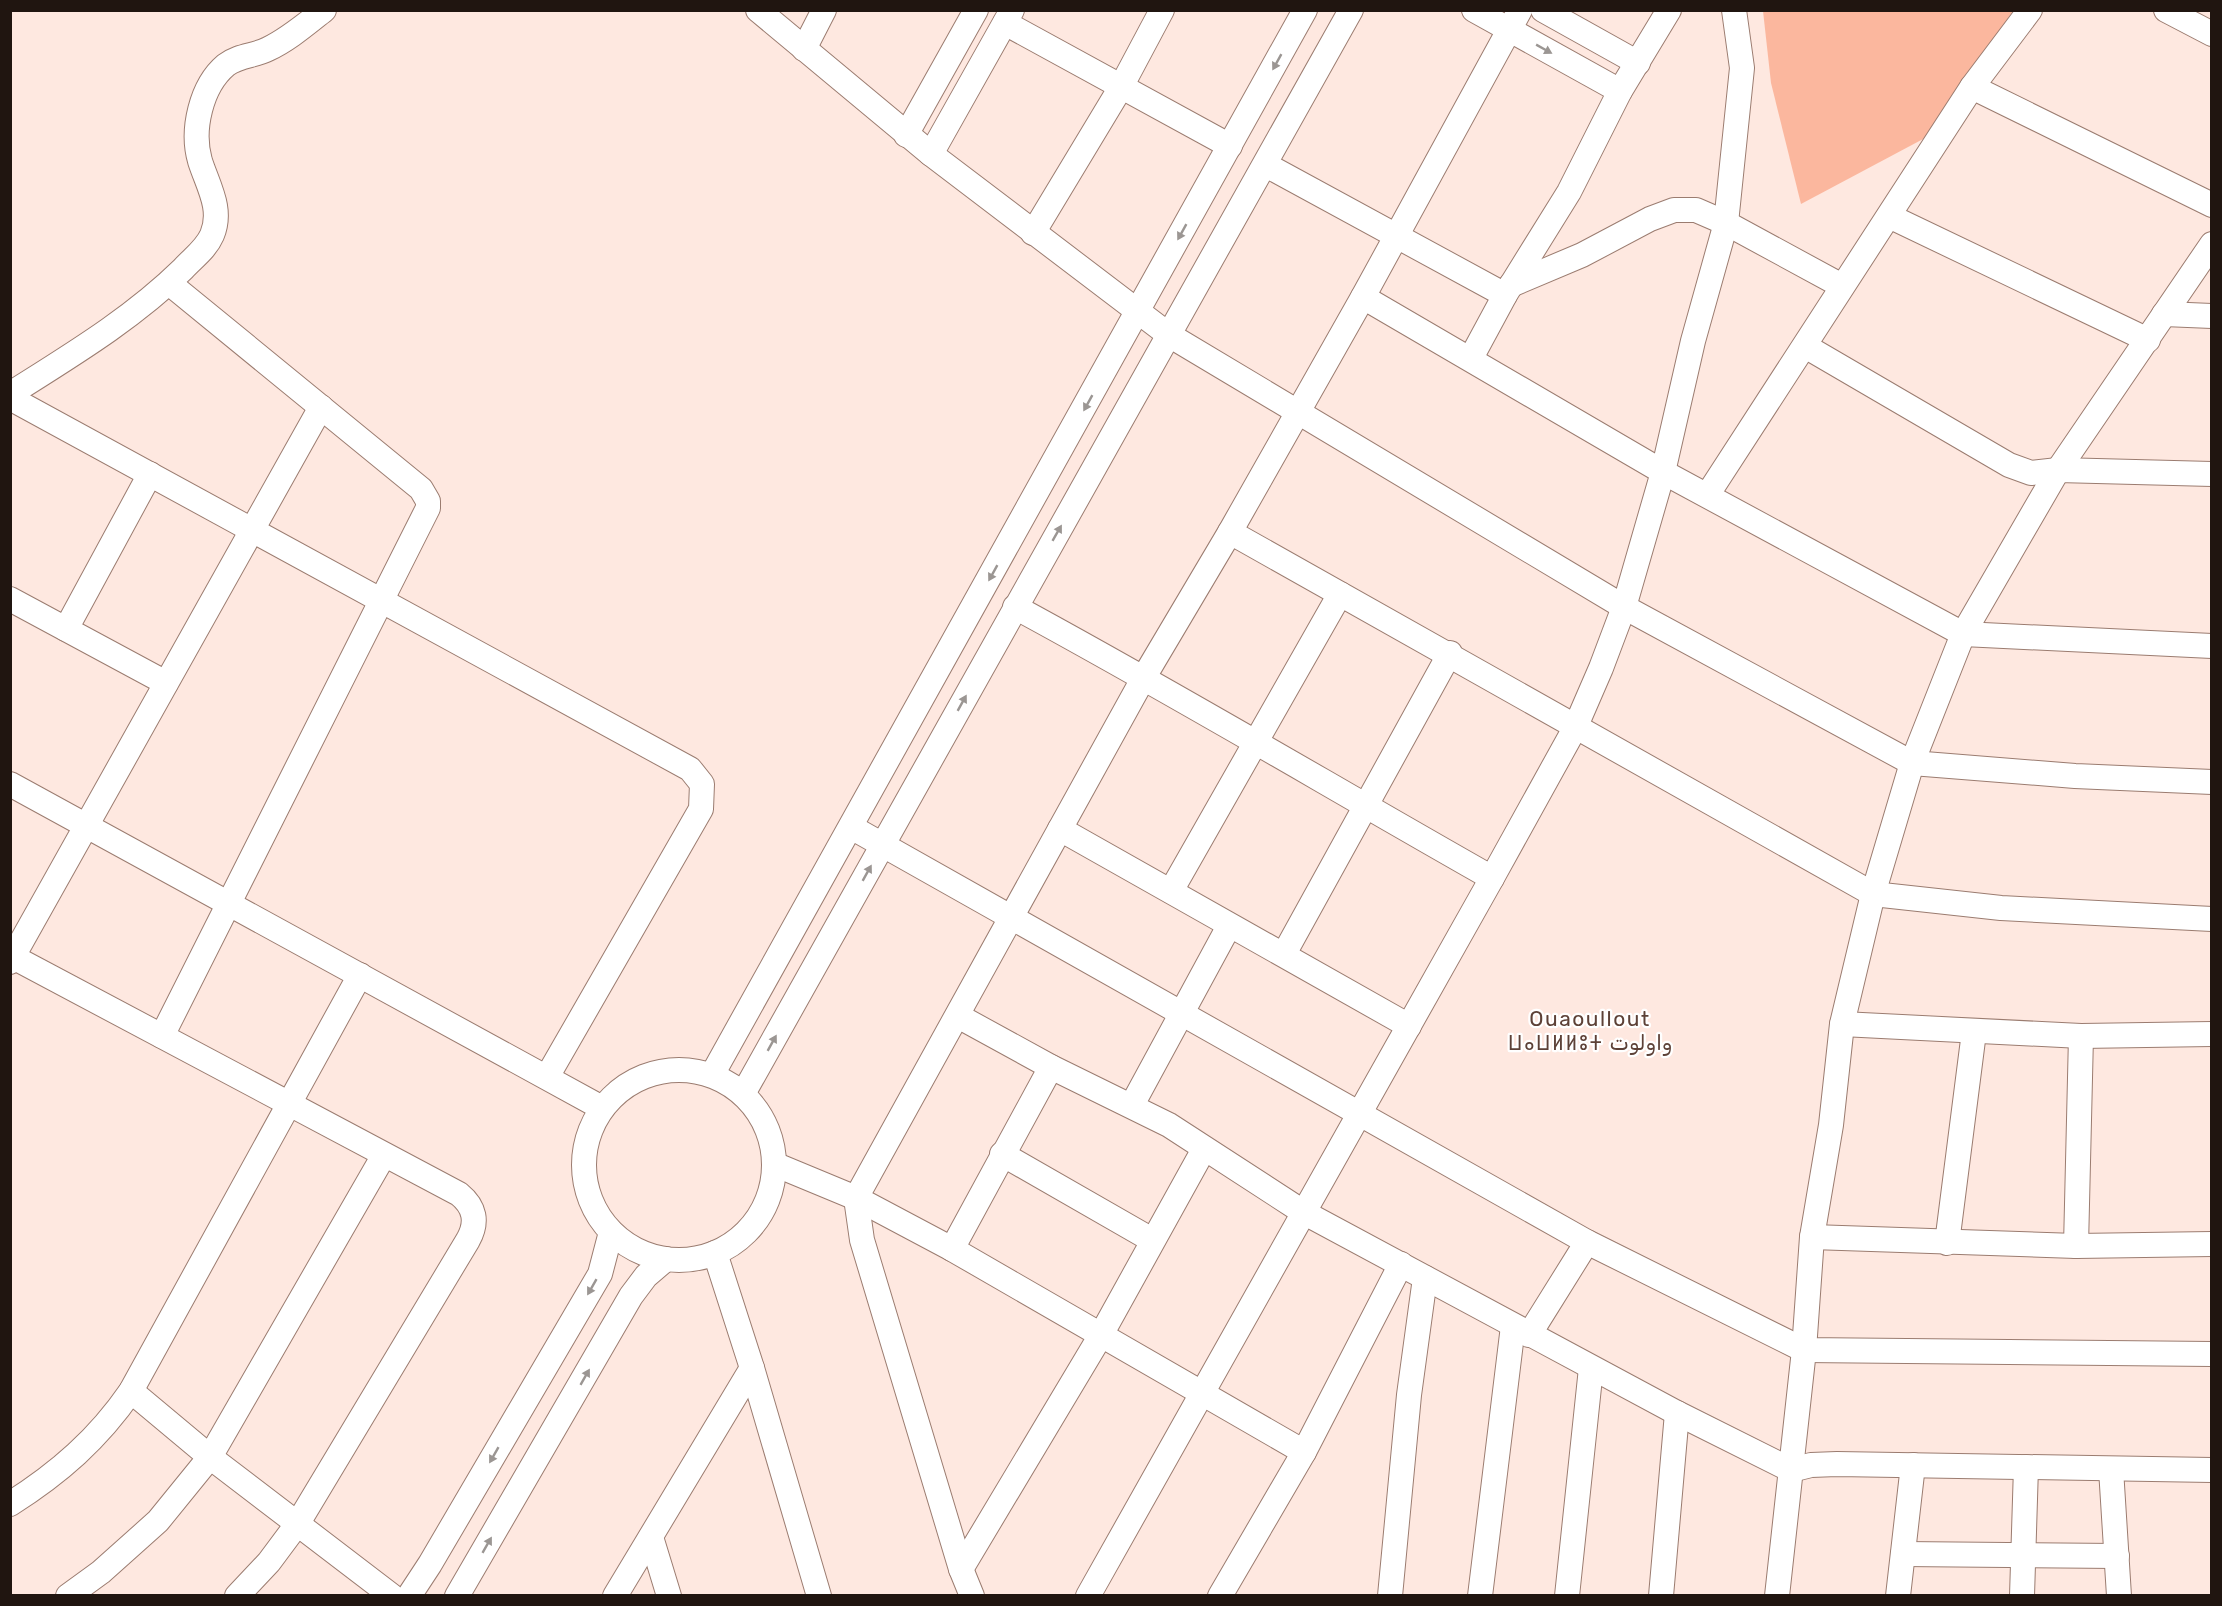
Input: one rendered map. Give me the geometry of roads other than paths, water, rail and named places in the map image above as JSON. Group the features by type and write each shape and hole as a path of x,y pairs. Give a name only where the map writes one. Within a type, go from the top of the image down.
{"street":[{"path":"324,10 283,41 227,64 208,88 199,115 197,140 200,160 216,208 216,220 206,246 169,283 114,328 10,396 690,769 702,784 701,809 547,1077"},
{"path":"758,10 906,135 1169,335 1624,607 1912,763 2075,776 2211,782"},
{"path":"804,50 824,10"},
{"path":"906,135 976,10"},
{"path":"1033,233 1121,87 1162,10"},
{"path":"712,1075 1139,312 1305,10"},
{"path":"743,1094 1351,10"},
{"path":"1474,10 1514,20 1620,91"},
{"path":"1543,10 1638,63"},
{"path":"1471,358 1508,290 1569,192 1620,91 1669,10"},
{"path":"1088,1596 1575,728 1624,607 1663,472 1693,341 1726,222 1742,68 1734,10"},
{"path":"1708,494 1972,87 2030,10"},
{"path":"2166,10 2211,34"},
{"path":"931,154 1009,17 1121,87 1230,146"},
{"path":"972,1596 961,1569 862,1240 856,1198 958,1016 1009,917 1363,297 1514,20"},
{"path":"1972,87 2211,205"},
{"path":"1266,165 1396,236 1508,290"},
{"path":"1508,290 1650,219 1674,210 1696,210 1726,222 1842,286"},
{"path":"1889,216 2148,340"},
{"path":"1777,1596 1804,1350 1812,1237 1831,1125 1842,1024 1873,894 1912,763 1963,634 2058,470 2211,244"},
{"path":"162,1036 425,516 428,501 421,489 169,283"},
{"path":"1363,297 1663,472 1708,494 1963,634 2211,646"},
{"path":"2164,314 2211,316"},
{"path":"1805,346 2009,465 2031,473 2058,470 2211,474"},
{"path":"237,1596 268,1562 298,1523 473,1231 475,1220 467,1201 162,1036 12,959 321,407"},
{"path":"66,629 150,474"},
{"path":"1230,532 1450,653 1575,728 1873,894 2001,908 2211,919"},
{"path":"1171,891 1340,594"},
{"path":"10,599 166,683"},
{"path":"1015,607 1255,740 1364,806 1492,878"},
{"path":"1284,954 1450,653"},
{"path":"10,784 602,1108"},
{"path":"851,827 1181,1011 1587,1242 1804,1350 2211,1354"},
{"path":"1060,829 1409,1026"},
{"path":"1132,1105 1229,926"},
{"path":"10,1504 57,1473 78,1455 110,1421 131,1391 360,975"},
{"path":"958,1016 1051,1067 1169,1125 1303,1212 1591,1368 1791,1470 1811,1465 2211,1470"},
{"path":"1842,1024 2080,1036 2211,1034"},
{"path":"1947,1243 1974,1032"},
{"path":"2076,1246 2080,1036"},
{"path":"952,1250 1051,1067"},
{"path":"664,1070 680,1070 712,1075 743,1094 760,1114 770,1138 774,1164 771,1192 758,1218 740,1239 715,1253 691,1260 666,1259 636,1250 611,1232 599,1217 585,1181 586,1142 602,1108 619,1090 640,1077 664,1070"},
{"path":"961,1569 1101,1335 1204,1149"},
{"path":"1002,1154 1152,1240"},
{"path":"68,1596 101,1572 158,1521 210,1457 384,1155"},
{"path":"774,1164 856,1198 952,1250 1202,1391 1304,1452"},
{"path":"409,1596 600,1274 611,1232"},
{"path":"1812,1237 2076,1246 2211,1244"},
{"path":"1480,1596 1521,1330 1587,1242"},
{"path":"715,1253 753,1368 819,1596"},
{"path":"457,1596 631,1296 646,1276 666,1259"},
{"path":"1220,1596 1304,1452 1401,1264"},
{"path":"1390,1596 1409,1395 1425,1278"},
{"path":"615,1596 753,1368"},
{"path":"1566,1596 1591,1368"},
{"path":"131,1391 210,1457 392,1596"},
{"path":"1661,1596 1677,1413"},
{"path":"1898,1596 1913,1465"},
{"path":"2022,1596 2026,1467"},
{"path":"2111,1468 2119,1596"},
{"path":"651,1537 669,1596"},
{"path":"1903,1554 2116,1556"}],"district":[{"name":"Ouaoullout ⵡⴰⵡⵍⵍⵓⵜ واولوت","path":"1590,1030"}]}
